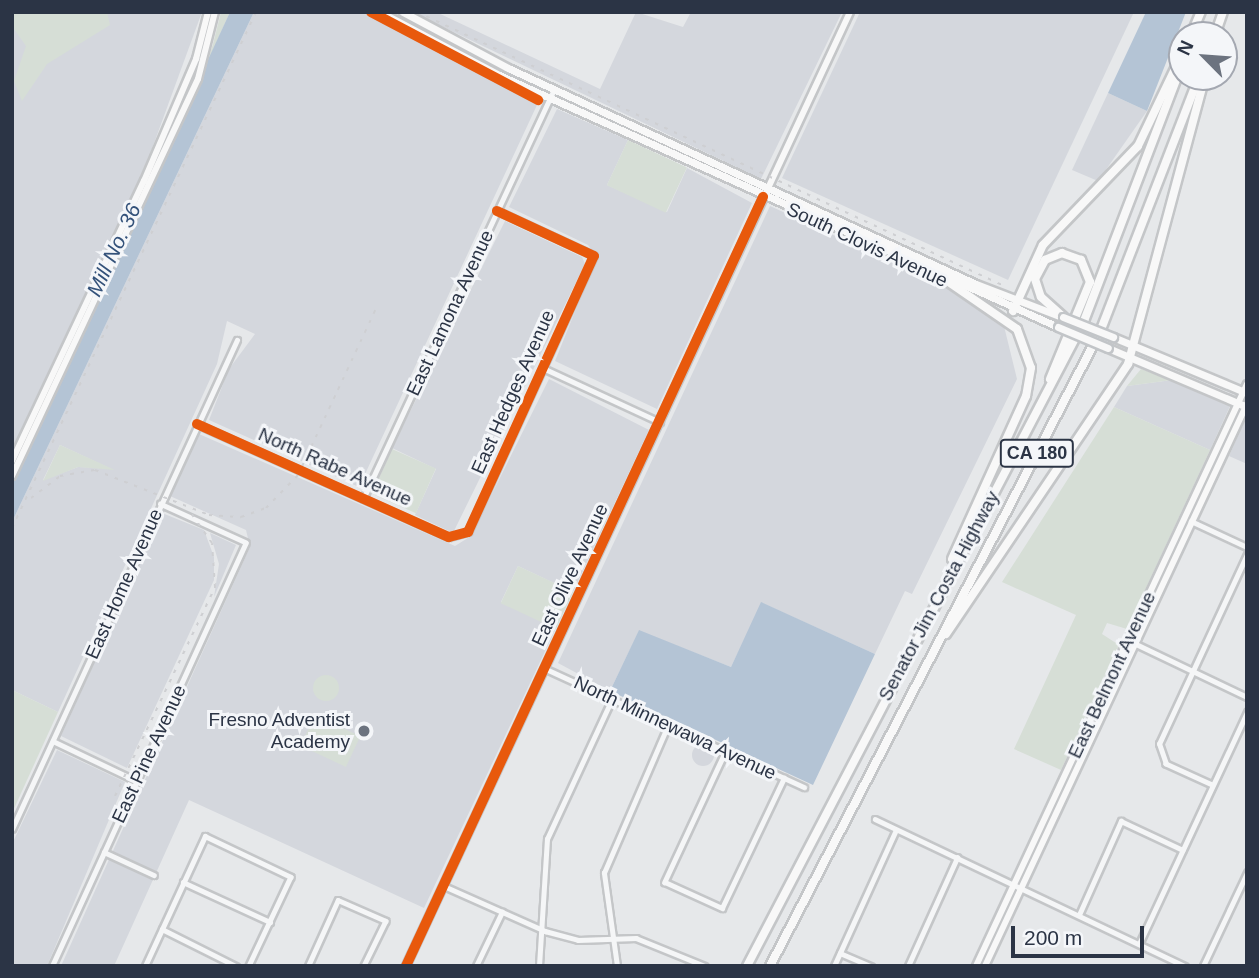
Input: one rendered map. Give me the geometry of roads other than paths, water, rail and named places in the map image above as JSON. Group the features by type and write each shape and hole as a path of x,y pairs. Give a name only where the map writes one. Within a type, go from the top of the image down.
{"highway":[{"path":"1013,311 1049,238 1129,160 1168,82"},
{"name":"Senator Jim Costa Highway","path":"747,966 920,629 1096,296 1172,91"},
{"name":"CA 180","path":"901,709 1109,315 1197,91"},
{"path":"901,709 1131,357 1199,91"},
{"path":"1021,442 1089,288 1087,267 1062,253 1041,263 1035,278 1041,297 1063,317"},
{"path":"920,629 1031,374 1017,329 950,283"},
{"name":"Senator Jim Costa Highway","path":"770,966 901,709"}],"main road":[{"path":"188,101 208,12"},
{"path":"12,476 188,101 215,12"},
{"name":"South Clovis Avenue","path":"380,12 549,99 908,264 1013,311 1058,327 1244,405"},
{"name":"South Clovis Avenue","path":"403,12 554,89 975,284 1246,389"},
{"name":"East Olive Avenue","path":"406,966 850,12"},
{"path":"12,461 200,45"},
{"path":"908,264 975,284"},
{"name":"East Belmont Avenue","path":"976,966 1018,886 1135,644 1244,405 1246,389"},
{"name":"East Belmont Avenue","path":"985,966 1128,640 1185,518 1244,405"}],"street":[{"name":"East Lamona Avenue","path":"363,499 554,89"},
{"name":"East Hedges Avenue","path":"459,539 468,532 594,256 497,211"},
{"name":"East Home Avenue","path":"12,829 237,340"},
{"path":"543,368 661,423"},
{"name":"North Rabe Avenue","path":"197,424 459,539"},
{"name":"East Pine Avenue","path":"52,966 246,543 160,504"},
{"path":"1185,518 1247,547"},
{"path":"1212,785 1159,758 1159,744 1247,554"},
{"path":"1128,640 1247,697"},
{"name":"North Minnewawa Avenue","path":"546,669 804,787"},
{"path":"539,966 545,931 547,839 612,699"},
{"path":"1139,944 1247,712"},
{"path":"617,966 604,873 668,725"},
{"path":"53,741 137,781"},
{"path":"726,751 665,881 722,908 784,778"},
{"path":"875,820 1185,966"},
{"path":"1079,915 1121,821 1183,850"},
{"path":"834,966 896,830"},
{"path":"145,966 205,836 291,877 249,966"},
{"path":"104,852 154,875"},
{"path":"908,966 957,858"},
{"path":"1203,966 1244,886 1247,873"},
{"path":"183,882 270,922"},
{"path":"444,886 545,931 578,940 613,938 652,942 705,966"},
{"path":"308,966 338,900 386,921 364,966"},
{"path":"476,966 502,912"},
{"path":"162,929 236,966"},
{"path":"840,953 871,966"}],"water":[{"path":"230,12 254,12 12,522 12,485"},
{"path":"1146,12 1186,12 1182,21 1168,21 1168,58 1147,111 1108,93"},
{"path":"761,602 875,654 813,785 610,691 639,630 731,667"}],"railway":[{"path":"12,528 256,12"},
{"path":"417,12 1002,285"},
{"path":"31,498 60,476 95,470 209,515 241,517 266,508 298,475 378,304"},
{"path":"115,796 215,587 212,543 190,511"}],"place":[{"name":"Fresno Adventist Academy","path":"364,731"}],"water label":[{"name":"Mill No. 36","path":"114,250"}]}
